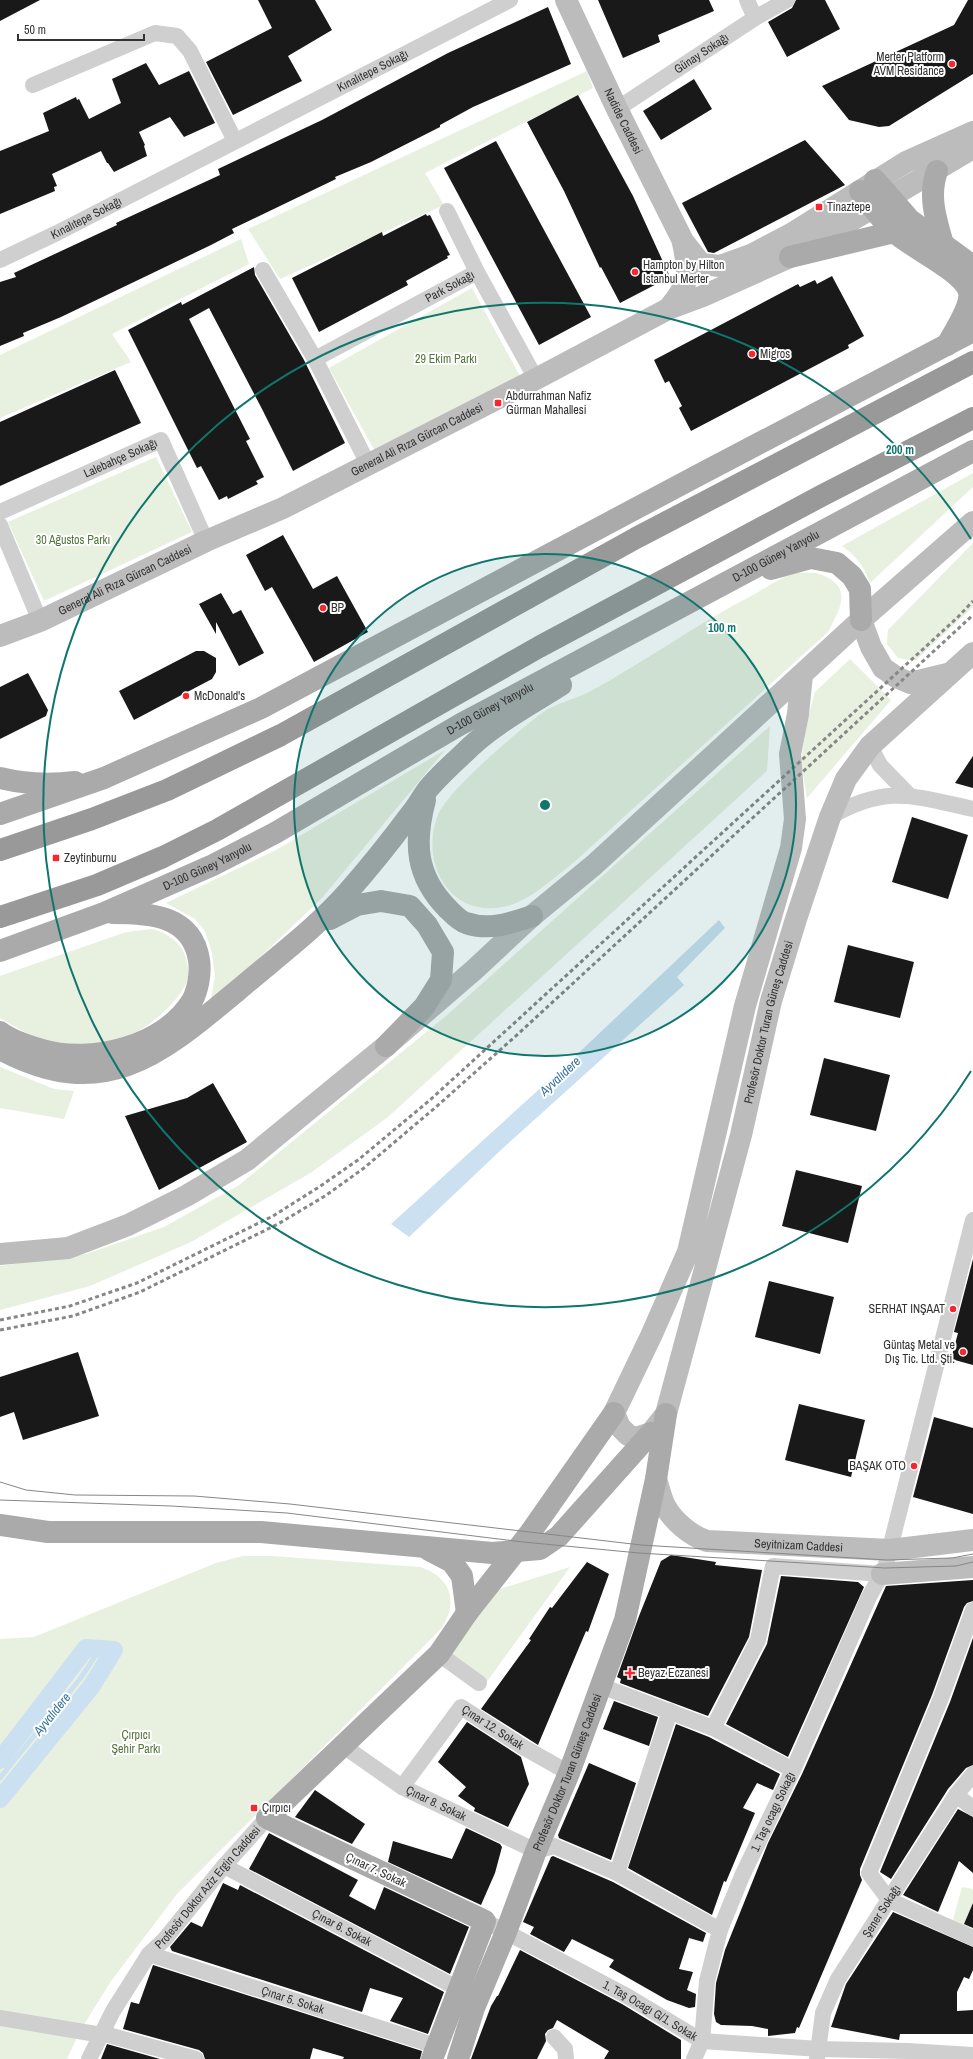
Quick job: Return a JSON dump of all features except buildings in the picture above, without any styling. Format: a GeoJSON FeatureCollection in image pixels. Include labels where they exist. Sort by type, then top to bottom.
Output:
{"type":"FeatureCollection","features":[{"type":"Feature","properties":{"kind":"highway"},"geometry":{"type":"LineString","coordinates":[[0,850],[140,801],[214,769],[281,735],[636,538],[973,362]]}},
{"type":"Feature","properties":{"kind":"highway"},"geometry":{"type":"LineString","coordinates":[[0,918],[97,885],[163,857],[217,830],[526,654],[727,546],[973,418]]}},
{"type":"Feature","properties":{"kind":"main road","name":"Nadide Caddesi"},"geometry":{"type":"LineString","coordinates":[[566,0],[617,109],[683,241]]}},
{"type":"Feature","properties":{"kind":"main road"},"geometry":{"type":"LineString","coordinates":[[683,241],[701,264],[720,266],[753,254],[791,234],[906,162],[973,132]]}},
{"type":"Feature","properties":{"kind":"main road","name":"General Ali Rıza Gürcan Caddesi"},"geometry":{"type":"LineString","coordinates":[[0,636],[40,620],[206,541],[283,508],[536,379],[668,309],[703,296],[790,257],[882,204],[973,148]]}},
{"type":"Feature","properties":{"kind":"main road"},"geometry":{"type":"LineString","coordinates":[[936,171],[932,188],[934,210],[943,244]]}},
{"type":"Feature","properties":{"kind":"main road"},"geometry":{"type":"LineString","coordinates":[[868,185],[882,204],[894,232],[950,270],[965,283],[969,293],[967,304],[961,321],[947,344]]}},
{"type":"Feature","properties":{"kind":"main road"},"geometry":{"type":"LineString","coordinates":[[882,204],[910,220],[973,266]]}},
{"type":"Feature","properties":{"kind":"main road"},"geometry":{"type":"LineString","coordinates":[[790,257],[894,232]]}},
{"type":"Feature","properties":{"kind":"main road"},"geometry":{"type":"LineString","coordinates":[[668,309],[682,292],[688,277],[683,241]]}},
{"type":"Feature","properties":{"kind":"main road"},"geometry":{"type":"LineString","coordinates":[[0,814],[104,778],[268,704],[681,484],[973,331]]}},
{"type":"Feature","properties":{"kind":"main road","name":"D-100 Güney Yanyolu"},"geometry":{"type":"LineString","coordinates":[[0,951],[104,913],[159,890],[275,833],[460,724],[973,451]]}},
{"type":"Feature","properties":{"kind":"main road"},"geometry":{"type":"LineString","coordinates":[[0,1254],[68,1248],[128,1226],[186,1196],[247,1160],[386,1046],[474,970],[532,916],[594,865],[861,620],[973,522]]}},
{"type":"Feature","properties":{"kind":"main road"},"geometry":{"type":"LineString","coordinates":[[729,580],[811,558],[837,563],[852,576],[860,590],[861,620],[871,647],[883,668],[910,683],[929,680],[950,673]]}},
{"type":"Feature","properties":{"kind":"main road"},"geometry":{"type":"LineString","coordinates":[[0,1049],[38,1066],[59,1071],[82,1073],[125,1067],[160,1051],[186,1033],[327,914],[364,873],[411,814],[428,789],[465,751],[500,723],[570,680],[594,652]]}},
{"type":"Feature","properties":{"kind":"main road","name":"Profesör Doktor Turan Güneş Caddesi"},"geometry":{"type":"LineString","coordinates":[[458,2059],[474,2008],[506,1932],[536,1851],[569,1773],[624,1620],[656,1479],[666,1414],[741,1135],[771,1001],[796,919],[830,817],[846,779],[870,746],[973,653]]}},
{"type":"Feature","properties":{"kind":"main road"},"geometry":{"type":"LineString","coordinates":[[467,1613],[530,1533],[614,1412],[657,1322],[688,1252],[745,1006],[791,848],[795,819],[790,754],[798,714],[802,675]]}},
{"type":"Feature","properties":{"kind":"main road"},"geometry":{"type":"LineString","coordinates":[[0,778],[57,784],[104,778]]}},
{"type":"Feature","properties":{"kind":"main road"},"geometry":{"type":"LineString","coordinates":[[428,789],[418,831],[419,862],[439,900],[465,923],[483,926],[505,926],[532,916]]}},
{"type":"Feature","properties":{"kind":"main road"},"geometry":{"type":"LineString","coordinates":[[306,932],[357,905],[381,901],[410,906],[427,925],[443,952],[441,980],[424,1007],[386,1046]]}},
{"type":"Feature","properties":{"kind":"main road"},"geometry":{"type":"LineString","coordinates":[[0,1032],[29,1046],[58,1054],[82,1056],[100,1054],[143,1042],[181,1015],[192,1001],[198,983],[200,967],[193,941],[183,929],[168,919],[142,913],[104,913]]}},
{"type":"Feature","properties":{"kind":"main road"},"geometry":{"type":"LineString","coordinates":[[614,1412],[620,1426],[628,1435],[636,1438],[652,1433]]}},
{"type":"Feature","properties":{"kind":"main road"},"geometry":{"type":"LineString","coordinates":[[0,1525],[48,1532],[261,1532],[492,1553],[540,1549],[559,1536],[652,1433],[666,1414]]}},
{"type":"Feature","properties":{"kind":"main road","name":"Seyitnizam Caddesi"},"geometry":{"type":"LineString","coordinates":[[656,1479],[665,1507],[680,1524],[696,1537],[707,1541],[890,1550],[973,1540]]}},
{"type":"Feature","properties":{"kind":"main road"},"geometry":{"type":"LineString","coordinates":[[422,1547],[452,1562],[462,1576],[467,1613]]}},
{"type":"Feature","properties":{"kind":"main road"},"geometry":{"type":"LineString","coordinates":[[882,1574],[973,1566]]}},
{"type":"Feature","properties":{"kind":"main road","name":"Profesör Doktor Aziz Ergin Caddesi"},"geometry":{"type":"LineString","coordinates":[[267,1818],[439,1654],[467,1613]]}},
{"type":"Feature","properties":{"kind":"main road","name":"Çınar 7. Sokak"},"geometry":{"type":"LineString","coordinates":[[267,1818],[485,1921]]}},
{"type":"Feature","properties":{"kind":"main road"},"geometry":{"type":"LineString","coordinates":[[434,2052],[485,1921]]}},
{"type":"Feature","properties":{"kind":"street","name":"Kınalıtepe Sokağı"},"geometry":{"type":"LineString","coordinates":[[0,260],[57,233],[510,0]]}},
{"type":"Feature","properties":{"kind":"street"},"geometry":{"type":"LineString","coordinates":[[747,0],[755,18]]}},
{"type":"Feature","properties":{"kind":"street","name":"Günay Sokağı"},"geometry":{"type":"LineString","coordinates":[[617,109],[755,18],[788,0]]}},
{"type":"Feature","properties":{"kind":"street"},"geometry":{"type":"LineString","coordinates":[[33,85],[155,33],[177,36],[190,51],[235,141]]}},
{"type":"Feature","properties":{"kind":"street"},"geometry":{"type":"LineString","coordinates":[[447,211],[477,272]]}},
{"type":"Feature","properties":{"kind":"street"},"geometry":{"type":"LineString","coordinates":[[263,270],[315,359],[368,464]]}},
{"type":"Feature","properties":{"kind":"street","name":"Park Sokağı"},"geometry":{"type":"LineString","coordinates":[[315,359],[477,272],[536,379]]}},
{"type":"Feature","properties":{"kind":"street","name":"Lalebahçe Sokağı"},"geometry":{"type":"LineString","coordinates":[[0,512],[161,440],[206,541]]}},
{"type":"Feature","properties":{"kind":"street"},"geometry":{"type":"LineString","coordinates":[[0,525],[40,620]]}},
{"type":"Feature","properties":{"kind":"street"},"geometry":{"type":"LineString","coordinates":[[870,746],[880,765],[888,776],[908,794]]}},
{"type":"Feature","properties":{"kind":"street"},"geometry":{"type":"LineString","coordinates":[[830,817],[851,805],[870,798],[908,794],[973,809]]}},
{"type":"Feature","properties":{"kind":"street","name":"1. Taş ocagı Sokağı"},"geometry":{"type":"LineString","coordinates":[[694,2059],[702,2041],[707,1981],[720,1930],[742,1876],[793,1770],[869,1597],[882,1574],[890,1550],[973,1220]]}},
{"type":"Feature","properties":{"kind":"street"},"geometry":{"type":"LineString","coordinates":[[713,1728],[758,1640],[773,1566],[882,1574]]}},
{"type":"Feature","properties":{"kind":"street"},"geometry":{"type":"LineString","coordinates":[[973,1610],[941,1698],[869,1873],[889,1900],[973,1938]]}},
{"type":"Feature","properties":{"kind":"street"},"geometry":{"type":"LineString","coordinates":[[439,1654],[479,1683]]}},
{"type":"Feature","properties":{"kind":"street"},"geometry":{"type":"LineString","coordinates":[[601,1686],[713,1728],[793,1770]]}},
{"type":"Feature","properties":{"kind":"street","name":"Çınar 12. Sokak"},"geometry":{"type":"LineString","coordinates":[[402,1787],[461,1707],[523,1747],[569,1773]]}},
{"type":"Feature","properties":{"kind":"street"},"geometry":{"type":"LineString","coordinates":[[617,1873],[670,1711]]}},
{"type":"Feature","properties":{"kind":"street","name":"Çınar 8. Sokak"},"geometry":{"type":"LineString","coordinates":[[342,1745],[402,1787],[536,1851]]}},
{"type":"Feature","properties":{"kind":"street","name":"Şener Sokağı"},"geometry":{"type":"LineString","coordinates":[[817,2056],[823,2013],[838,1980],[956,1795],[973,1774]]}},
{"type":"Feature","properties":{"kind":"street"},"geometry":{"type":"LineString","coordinates":[[956,1795],[973,1808]]}},
{"type":"Feature","properties":{"kind":"street","name":"Profesör Doktor Aziz Ergin Caddesi"},"geometry":{"type":"LineString","coordinates":[[90,2059],[102,2034],[149,1954],[164,1940],[224,1866],[267,1818]]}},
{"type":"Feature","properties":{"kind":"street"},"geometry":{"type":"LineString","coordinates":[[536,1851],[554,1846],[617,1873],[720,1930]]}},
{"type":"Feature","properties":{"kind":"street","name":"Çınar 6. Sokak"},"geometry":{"type":"LineString","coordinates":[[224,1866],[459,1989]]}},
{"type":"Feature","properties":{"kind":"street","name":"1. Taş Ocagı G/1. Sokak"},"geometry":{"type":"LineString","coordinates":[[485,1921],[627,1996],[702,2041],[817,2056],[973,2055]]}},
{"type":"Feature","properties":{"kind":"street","name":"Çınar 5. Sokak"},"geometry":{"type":"LineString","coordinates":[[149,1954],[434,2052]]}},
{"type":"Feature","properties":{"kind":"street"},"geometry":{"type":"LineString","coordinates":[[0,2018],[102,2034],[196,2059]]}},
{"type":"Feature","properties":{"kind":"street"},"geometry":{"type":"LineString","coordinates":[[554,2036],[565,2048],[566,2059]]}},
{"type":"Feature","properties":{"kind":"green space"},"geometry":{"type":"Polygon","coordinates":[[[587,71],[593,88],[425,173],[444,205],[280,279],[248,229],[587,71]]]}},
{"type":"Feature","properties":{"kind":"green space"},"geometry":{"type":"Polygon","coordinates":[[[241,239],[249,264],[112,334],[131,362],[0,418],[0,355],[241,239]]]}},
{"type":"Feature","properties":{"kind":"green space","name":"29 Ekim Parkı"},"geometry":{"type":"Polygon","coordinates":[[[472,288],[520,376],[376,453],[329,368],[472,288]]]}},
{"type":"Feature","properties":{"kind":"green space","name":"30 Ağustos Parkı"},"geometry":{"type":"Polygon","coordinates":[[[156,457],[192,532],[44,601],[8,522],[156,457]]]}},
{"type":"Feature","properties":{"kind":"green space"},"geometry":{"type":"Polygon","coordinates":[[[973,473],[973,487],[870,583],[859,562],[842,546],[973,473]]]}},
{"type":"Feature","properties":{"kind":"green space"},"geometry":{"type":"Polygon","coordinates":[[[973,543],[973,607],[915,661],[898,658],[887,644],[888,630],[973,543]]]}},
{"type":"Feature","properties":{"kind":"green space"},"geometry":{"type":"Polygon","coordinates":[[[795,573],[816,573],[836,583],[842,597],[837,613],[828,632],[572,864],[532,894],[507,906],[487,908],[470,904],[455,896],[444,884],[436,869],[433,851],[433,833],[438,815],[444,804],[469,776],[517,733],[547,710],[589,692],[711,618],[777,581],[795,573]]]}},
{"type":"Feature","properties":{"kind":"green space"},"geometry":{"type":"Polygon","coordinates":[[[850,659],[891,700],[807,798],[801,763],[806,725],[815,692],[850,659]]]}},
{"type":"Feature","properties":{"kind":"green space"},"geometry":{"type":"Polygon","coordinates":[[[770,726],[767,771],[388,1117],[312,1172],[191,1242],[90,1286],[0,1310],[0,1266],[86,1254],[164,1227],[239,1185],[446,1016],[770,726]]]}},
{"type":"Feature","properties":{"kind":"green space"},"geometry":{"type":"Polygon","coordinates":[[[445,750],[322,898],[256,961],[211,999],[215,977],[212,953],[205,931],[195,919],[166,903],[276,850],[445,750]]]}},
{"type":"Feature","properties":{"kind":"green space"},"geometry":{"type":"Polygon","coordinates":[[[152,929],[169,936],[182,949],[188,967],[188,978],[180,993],[168,1008],[145,1027],[130,1035],[113,1041],[94,1045],[76,1046],[58,1044],[32,1035],[0,1018],[0,976],[126,932],[152,929]]]}},
{"type":"Feature","properties":{"kind":"green space"},"geometry":{"type":"Polygon","coordinates":[[[0,1067],[54,1089],[74,1091],[64,1119],[0,1108],[0,1067]]]}},
{"type":"Feature","properties":{"kind":"green space","name":"Çırpıcı Şehir Parkı"},"geometry":{"type":"Polygon","coordinates":[[[243,1556],[273,1556],[420,1567],[431,1571],[445,1584],[449,1592],[450,1609],[447,1619],[441,1629],[177,1894],[111,1981],[80,2031],[67,2059],[0,2059],[0,1639],[34,1637],[216,1563],[243,1556]]]}},
{"type":"Feature","properties":{"kind":"green space"},"geometry":{"type":"Polygon","coordinates":[[[570,1567],[486,1683],[449,1652],[490,1592],[570,1567]]]}},
{"type":"Feature","properties":{"kind":"green space"},"geometry":{"type":"Polygon","coordinates":[[[962,1887],[973,1889],[973,1922],[967,1934],[951,1927],[962,1887]]]}},
{"type":"Feature","properties":{"kind":"water"},"geometry":{"type":"Polygon","coordinates":[[[719,920],[725,928],[677,977],[684,985],[502,1149],[409,1237],[391,1224],[568,1063],[719,920]]]}},
{"type":"Feature","properties":{"kind":"waterway"},"geometry":{"type":"LineString","coordinates":[[0,1760],[86,1648],[114,1650],[91,1687],[0,1799]]}},
{"type":"Feature","properties":{"kind":"waterway","name":"Ayvalıdere"},"geometry":{"type":"LineString","coordinates":[[0,1778],[80,1679],[100,1649]]}},
{"type":"Feature","properties":{"kind":"tram line"},"geometry":{"type":"LineString","coordinates":[[0,1482],[26,1490],[75,1495],[194,1496],[290,1504],[641,1545],[887,1560],[952,1558],[973,1554]]}},
{"type":"Feature","properties":{"kind":"tram line"},"geometry":{"type":"LineString","coordinates":[[0,1500],[171,1506],[287,1513],[523,1542],[639,1553],[885,1568],[956,1566],[973,1562]]}},
{"type":"Feature","properties":{"kind":"railway"},"geometry":{"type":"LineString","coordinates":[[0,1320],[70,1306],[137,1283],[273,1216],[358,1160],[430,1100],[957,618],[973,601]]}},
{"type":"Feature","properties":{"kind":"railway"},"geometry":{"type":"LineString","coordinates":[[0,1330],[73,1316],[140,1292],[278,1224],[325,1196],[364,1168],[436,1107],[518,1034],[973,615]]}},
{"type":"Feature","properties":{"kind":"place","name":"Merter Platform AVM Residance"},"geometry":{"type":"Point","coordinates":[952,64]}},
{"type":"Feature","properties":{"kind":"place","name":"Tinaztepe"},"geometry":{"type":"Point","coordinates":[819,207]}},
{"type":"Feature","properties":{"kind":"place","name":"Hampton by Hilton Istanbul Merter"},"geometry":{"type":"Point","coordinates":[635,272]}},
{"type":"Feature","properties":{"kind":"place","name":"Migros"},"geometry":{"type":"Point","coordinates":[752,354]}},
{"type":"Feature","properties":{"kind":"place","name":"Abdurrahman Nafiz Gürman Mahallesi"},"geometry":{"type":"Point","coordinates":[498,403]}},
{"type":"Feature","properties":{"kind":"place","name":"BP"},"geometry":{"type":"Point","coordinates":[323,608]}},
{"type":"Feature","properties":{"kind":"place","name":"McDonald's"},"geometry":{"type":"Point","coordinates":[186,696]}},
{"type":"Feature","properties":{"kind":"place","name":"Zeytinburnu"},"geometry":{"type":"Point","coordinates":[56,858]}},
{"type":"Feature","properties":{"kind":"place","name":"SERHAT INŞAAT"},"geometry":{"type":"Point","coordinates":[953,1309]}},
{"type":"Feature","properties":{"kind":"place","name":"Güntaş Metal ve Dış Tic. Ltd. Şti."},"geometry":{"type":"Point","coordinates":[963,1352]}},
{"type":"Feature","properties":{"kind":"place","name":"BAŞAK OTO"},"geometry":{"type":"Point","coordinates":[914,1466]}},
{"type":"Feature","properties":{"kind":"place","name":"Beyaz Eczanesi"},"geometry":{"type":"Point","coordinates":[630,1673]}},
{"type":"Feature","properties":{"kind":"place","name":"Çırpıcı"},"geometry":{"type":"Point","coordinates":[254,1808]}}]}
